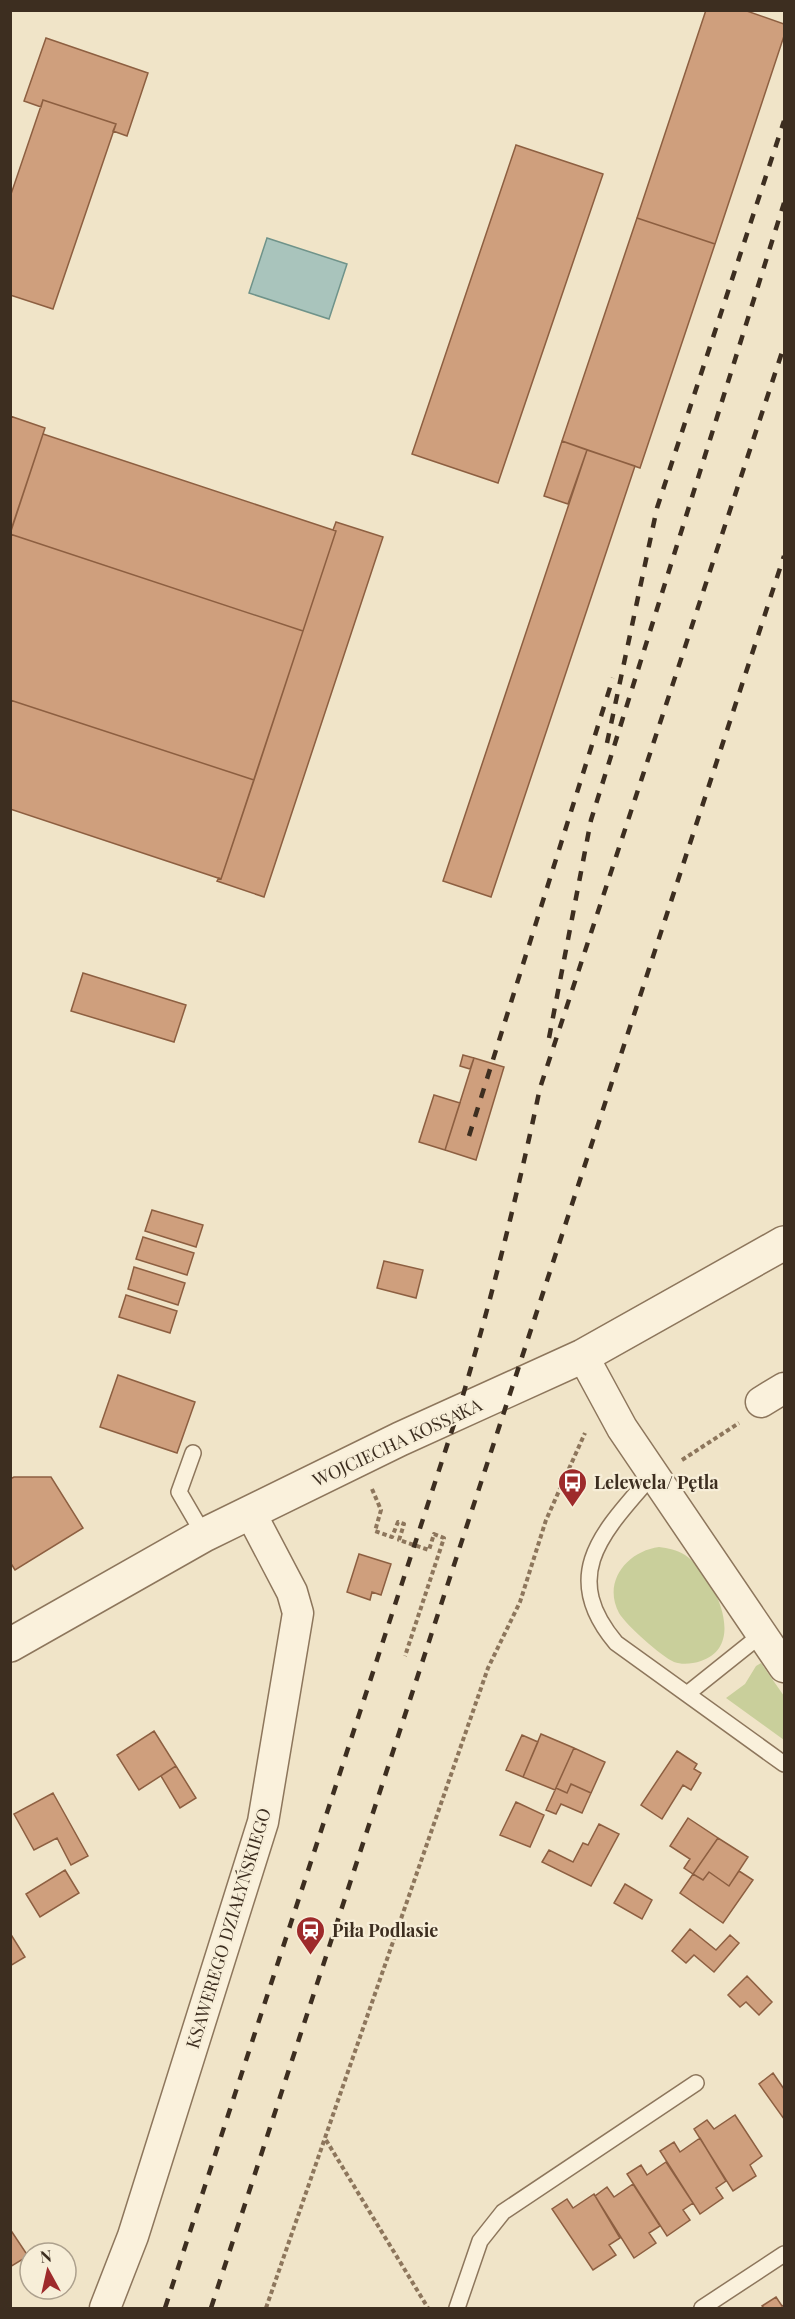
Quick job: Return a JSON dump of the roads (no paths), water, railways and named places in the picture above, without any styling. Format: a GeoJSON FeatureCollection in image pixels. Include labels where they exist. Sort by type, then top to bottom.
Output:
{"type":"FeatureCollection","features":[{"type":"Feature","properties":{"kind":"street","name":"WOJCIECHA KOSSAKA"},"geometry":{"type":"LineString","coordinates":[[10,1645],[204,1535],[449,1416],[583,1356],[784,1243]]}},
{"type":"Feature","properties":{"kind":"street"},"geometry":{"type":"LineString","coordinates":[[583,1356],[622,1428],[664,1469],[784,1667]]}},
{"type":"Feature","properties":{"kind":"street","name":"KSAWEREGO DZIAŁYŃSKIEGO"},"geometry":{"type":"LineString","coordinates":[[105,2308],[133,2236],[263,1822],[298,1613],[292,1592],[250,1512]]}},
{"type":"Feature","properties":{"kind":"lane"},"geometry":{"type":"LineString","coordinates":[[193,1454],[179,1492],[204,1535]]}},
{"type":"Feature","properties":{"kind":"lane"},"geometry":{"type":"LineString","coordinates":[[664,1469],[611,1524],[594,1557],[588,1582],[588,1594],[600,1625],[616,1643],[784,1764]]}},
{"type":"Feature","properties":{"kind":"lane"},"geometry":{"type":"LineString","coordinates":[[687,1694],[762,1634]]}},
{"type":"Feature","properties":{"kind":"lane"},"geometry":{"type":"LineString","coordinates":[[457,2308],[480,2241],[503,2212],[696,2083]]}},
{"type":"Feature","properties":{"kind":"lane"},"geometry":{"type":"LineString","coordinates":[[702,2308],[784,2254]]}},
{"type":"Feature","properties":{"kind":"water"},"geometry":{"type":"Polygon","coordinates":[[[267,238],[347,264],[329,319],[249,293],[267,238]]]}},
{"type":"Feature","properties":{"kind":"railway"},"geometry":{"type":"LineString","coordinates":[[607,743],[657,508],[784,121]]}},
{"type":"Feature","properties":{"kind":"railway"},"geometry":{"type":"LineString","coordinates":[[549,1038],[591,820],[784,203]]}},
{"type":"Feature","properties":{"kind":"railway"},"geometry":{"type":"LineString","coordinates":[[165,2308],[458,1412],[502,1251],[540,1088],[784,346]]}},
{"type":"Feature","properties":{"kind":"railway"},"geometry":{"type":"LineString","coordinates":[[211,2308],[784,556]]}},
{"type":"Feature","properties":{"kind":"railway"},"geometry":{"type":"LineString","coordinates":[[469,1136],[613,678]]}},
{"type":"Feature","properties":{"kind":"place","name":"Lelewela/ Pętla"},"geometry":{"type":"Point","coordinates":[573,1508]}},
{"type":"Feature","properties":{"kind":"place","name":"Piła Podlasie"},"geometry":{"type":"Point","coordinates":[311,1956]}}]}
